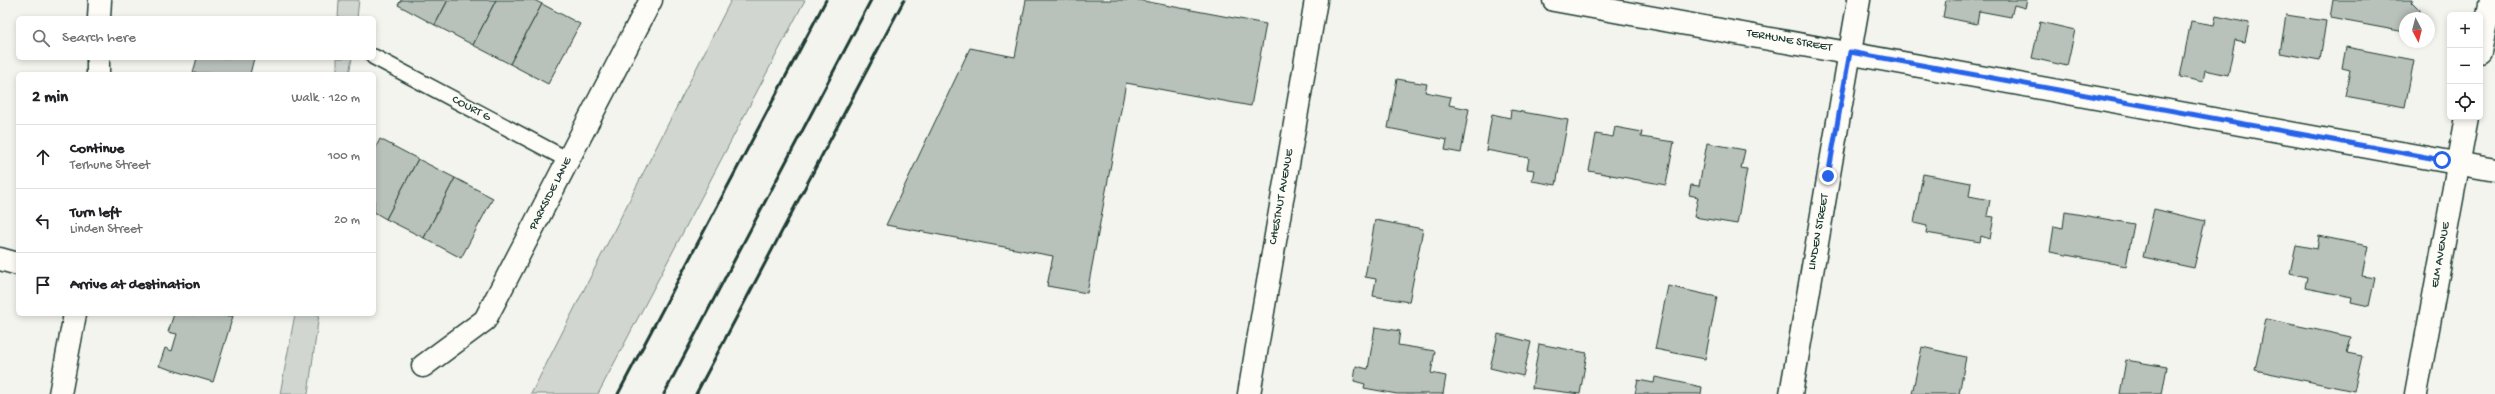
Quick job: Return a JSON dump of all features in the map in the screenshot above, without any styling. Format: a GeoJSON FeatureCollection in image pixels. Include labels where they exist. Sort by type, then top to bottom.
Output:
{"type":"FeatureCollection","features":[{"type":"Feature","properties":{"kind":"street"},"geometry":{"type":"LineString","coordinates":[[100,0],[100,16]]}},
{"type":"Feature","properties":{"kind":"street","name":"PARKSIDE LANE"},"geometry":{"type":"LineString","coordinates":[[423,366],[485,320],[651,0]]}},
{"type":"Feature","properties":{"kind":"street","name":"CHESTNUT AVENUE"},"geometry":{"type":"LineString","coordinates":[[1249,394],[1316,0]]}},
{"type":"Feature","properties":{"kind":"street","name":"TERHUNE STREET"},"geometry":{"type":"LineString","coordinates":[[1554,0],[1850,52],[2495,170]]}},
{"type":"Feature","properties":{"kind":"street","name":"LINDEN STREET"},"geometry":{"type":"LineString","coordinates":[[1791,394],[1859,0]]}},
{"type":"Feature","properties":{"kind":"street"},"geometry":{"type":"LineString","coordinates":[[2481,48],[2491,0]]}},
{"type":"Feature","properties":{"kind":"street"},"geometry":{"type":"LineString","coordinates":[[98,60],[98,72]]}},
{"type":"Feature","properties":{"kind":"street","name":"ELM AVENUE"},"geometry":{"type":"LineString","coordinates":[[2416,394],[2466,120]]}},
{"type":"Feature","properties":{"kind":"street"},"geometry":{"type":"LineString","coordinates":[[0,259],[16,263]]}},
{"type":"Feature","properties":{"kind":"street"},"geometry":{"type":"LineString","coordinates":[[60,394],[75,316]]}},
{"type":"Feature","properties":{"kind":"lane","name":"COURT G"},"geometry":{"type":"LineString","coordinates":[[376,59],[568,160]]}},
{"type":"Feature","properties":{"kind":"shaded area"},"geometry":{"type":"Polygon","coordinates":[[[339,0],[359,0],[357,16],[338,16],[339,0]]]}},
{"type":"Feature","properties":{"kind":"shaded area"},"geometry":{"type":"Polygon","coordinates":[[[731,0],[805,0],[598,394],[531,394],[731,0]]]}},
{"type":"Feature","properties":{"kind":"shaded area"},"geometry":{"type":"Polygon","coordinates":[[[337,60],[352,60],[349,72],[337,72],[337,60]]]}},
{"type":"Feature","properties":{"kind":"shaded area"},"geometry":{"type":"Polygon","coordinates":[[[295,316],[319,316],[308,394],[280,394],[295,316]]]}},
{"type":"Feature","properties":{"kind":"building"},"geometry":{"type":"Polygon","coordinates":[[[401,0],[448,0],[435,25],[398,5],[401,0]]]}},
{"type":"Feature","properties":{"kind":"building"},"geometry":{"type":"Polygon","coordinates":[[[448,0],[496,0],[473,45],[435,25],[448,0]]]}},
{"type":"Feature","properties":{"kind":"building"},"geometry":{"type":"Polygon","coordinates":[[[496,0],[534,0],[542,4],[510,64],[473,45],[496,0]]]}},
{"type":"Feature","properties":{"kind":"building"},"geometry":{"type":"Polygon","coordinates":[[[1026,0],[1138,0],[1266,24],[1251,106],[1126,83],[1087,293],[1047,286],[1053,256],[886,225],[970,48],[1015,57],[1026,0]]]}},
{"type":"Feature","properties":{"kind":"building"},"geometry":{"type":"Polygon","coordinates":[[[1946,0],[2027,0],[2025,8],[2014,5],[2011,17],[1979,11],[1977,24],[1943,17],[1946,0]]]}},
{"type":"Feature","properties":{"kind":"building"},"geometry":{"type":"Polygon","coordinates":[[[2333,0],[2413,0],[2412,2],[2420,10],[2420,12],[2399,12],[2399,31],[2330,18],[2333,0]]]}},
{"type":"Feature","properties":{"kind":"building"},"geometry":{"type":"Polygon","coordinates":[[[542,4],[580,24],[548,84],[510,64],[542,4]]]}},
{"type":"Feature","properties":{"kind":"building"},"geometry":{"type":"Polygon","coordinates":[[[2286,15],[2326,21],[2320,60],[2280,53],[2286,15]]]}},
{"type":"Feature","properties":{"kind":"building"},"geometry":{"type":"Polygon","coordinates":[[[2216,16],[2249,23],[2245,42],[2235,40],[2228,75],[2205,70],[2203,82],[2180,77],[2191,21],[2214,25],[2216,16]]]}},
{"type":"Feature","properties":{"kind":"building"},"geometry":{"type":"Polygon","coordinates":[[[2040,22],[2075,30],[2067,66],[2032,58],[2040,22]]]}},
{"type":"Feature","properties":{"kind":"building"},"geometry":{"type":"Polygon","coordinates":[[[2346,47],[2414,60],[2405,107],[2345,96],[2350,70],[2342,68],[2346,47]]]}},
{"type":"Feature","properties":{"kind":"building"},"geometry":{"type":"Polygon","coordinates":[[[196,60],[254,60],[250,72],[193,72],[196,60]]]}},
{"type":"Feature","properties":{"kind":"building"},"geometry":{"type":"Polygon","coordinates":[[[1397,79],[1427,84],[1425,92],[1451,97],[1449,105],[1469,109],[1461,153],[1445,150],[1447,140],[1388,128],[1397,79]]]}},
{"type":"Feature","properties":{"kind":"building"},"geometry":{"type":"Polygon","coordinates":[[[1511,110],[1568,120],[1556,185],[1532,181],[1534,170],[1527,169],[1529,158],[1486,150],[1492,114],[1510,118],[1511,110]]]}},
{"type":"Feature","properties":{"kind":"building"},"geometry":{"type":"Polygon","coordinates":[[[1615,127],[1642,132],[1641,137],[1674,142],[1666,185],[1589,171],[1596,134],[1613,137],[1615,127]]]}},
{"type":"Feature","properties":{"kind":"building"},"geometry":{"type":"Polygon","coordinates":[[[380,139],[418,159],[386,219],[376,213],[376,147],[380,139]]]}},
{"type":"Feature","properties":{"kind":"building"},"geometry":{"type":"Polygon","coordinates":[[[1707,143],[1745,150],[1741,168],[1747,169],[1737,224],[1694,217],[1698,197],[1689,195],[1691,185],[1699,186],[1707,143]]]}},
{"type":"Feature","properties":{"kind":"building"},"geometry":{"type":"Polygon","coordinates":[[[418,159],[455,178],[424,238],[386,219],[418,159]]]}},
{"type":"Feature","properties":{"kind":"building"},"geometry":{"type":"Polygon","coordinates":[[[1923,174],[1971,183],[1969,196],[1990,200],[1987,216],[1994,217],[1990,239],[1981,236],[1980,242],[1926,233],[1927,226],[1914,223],[1923,174]]]}},
{"type":"Feature","properties":{"kind":"building"},"geometry":{"type":"Polygon","coordinates":[[[455,178],[493,198],[461,258],[424,238],[455,178]]]}},
{"type":"Feature","properties":{"kind":"building"},"geometry":{"type":"Polygon","coordinates":[[[2154,209],[2205,221],[2194,268],[2143,257],[2154,209]]]}},
{"type":"Feature","properties":{"kind":"building"},"geometry":{"type":"Polygon","coordinates":[[[2065,212],[2134,224],[2126,266],[2050,252],[2054,226],[2063,228],[2065,212]]]}},
{"type":"Feature","properties":{"kind":"building"},"geometry":{"type":"Polygon","coordinates":[[[1375,220],[1423,229],[1409,302],[1373,296],[1376,279],[1365,277],[1375,220]]]}},
{"type":"Feature","properties":{"kind":"building"},"geometry":{"type":"Polygon","coordinates":[[[2319,236],[2368,246],[2362,276],[2375,278],[2369,306],[2351,302],[2352,297],[2305,288],[2307,277],[2290,273],[2296,245],[2317,249],[2319,236]]]}},
{"type":"Feature","properties":{"kind":"building"},"geometry":{"type":"Polygon","coordinates":[[[1668,286],[1717,297],[1705,359],[1655,349],[1668,286]]]}},
{"type":"Feature","properties":{"kind":"building"},"geometry":{"type":"Polygon","coordinates":[[[173,316],[233,316],[213,382],[159,366],[165,348],[172,351],[177,334],[168,332],[173,316]]]}},
{"type":"Feature","properties":{"kind":"building"},"geometry":{"type":"Polygon","coordinates":[[[2266,319],[2351,337],[2347,353],[2362,356],[2354,391],[2255,370],[2266,319]]]}},
{"type":"Feature","properties":{"kind":"building"},"geometry":{"type":"Polygon","coordinates":[[[1375,327],[1400,331],[1398,345],[1435,351],[1431,373],[1446,376],[1443,394],[1397,394],[1364,388],[1365,384],[1354,381],[1356,366],[1368,369],[1375,327]]]}},
{"type":"Feature","properties":{"kind":"building"},"geometry":{"type":"Polygon","coordinates":[[[1498,334],[1531,342],[1523,376],[1490,368],[1498,334]]]}},
{"type":"Feature","properties":{"kind":"building"},"geometry":{"type":"Polygon","coordinates":[[[1539,344],[1587,353],[1580,394],[1532,388],[1539,344]]]}},
{"type":"Feature","properties":{"kind":"building"},"geometry":{"type":"Polygon","coordinates":[[[1922,347],[1966,357],[1959,394],[1912,394],[1922,347]]]}},
{"type":"Feature","properties":{"kind":"building"},"geometry":{"type":"Polygon","coordinates":[[[2126,360],[2167,367],[2162,394],[2120,394],[2126,360]]]}},
{"type":"Feature","properties":{"kind":"building"},"geometry":{"type":"Polygon","coordinates":[[[1655,377],[1702,387],[1701,394],[1635,394],[1638,380],[1654,383],[1655,377]]]}},
{"type":"Feature","properties":{"kind":"railway"},"geometry":{"type":"LineString","coordinates":[[618,394],[826,0]]}},
{"type":"Feature","properties":{"kind":"railway"},"geometry":{"type":"LineString","coordinates":[[664,394],[871,0]]}},
{"type":"Feature","properties":{"kind":"railway"},"geometry":{"type":"LineString","coordinates":[[696,394],[904,0]]}},
{"type":"Feature","properties":{"kind":"route"},"geometry":{"type":"LineString","coordinates":[[1828,176],[1850,52],[2442,160]]}}]}
